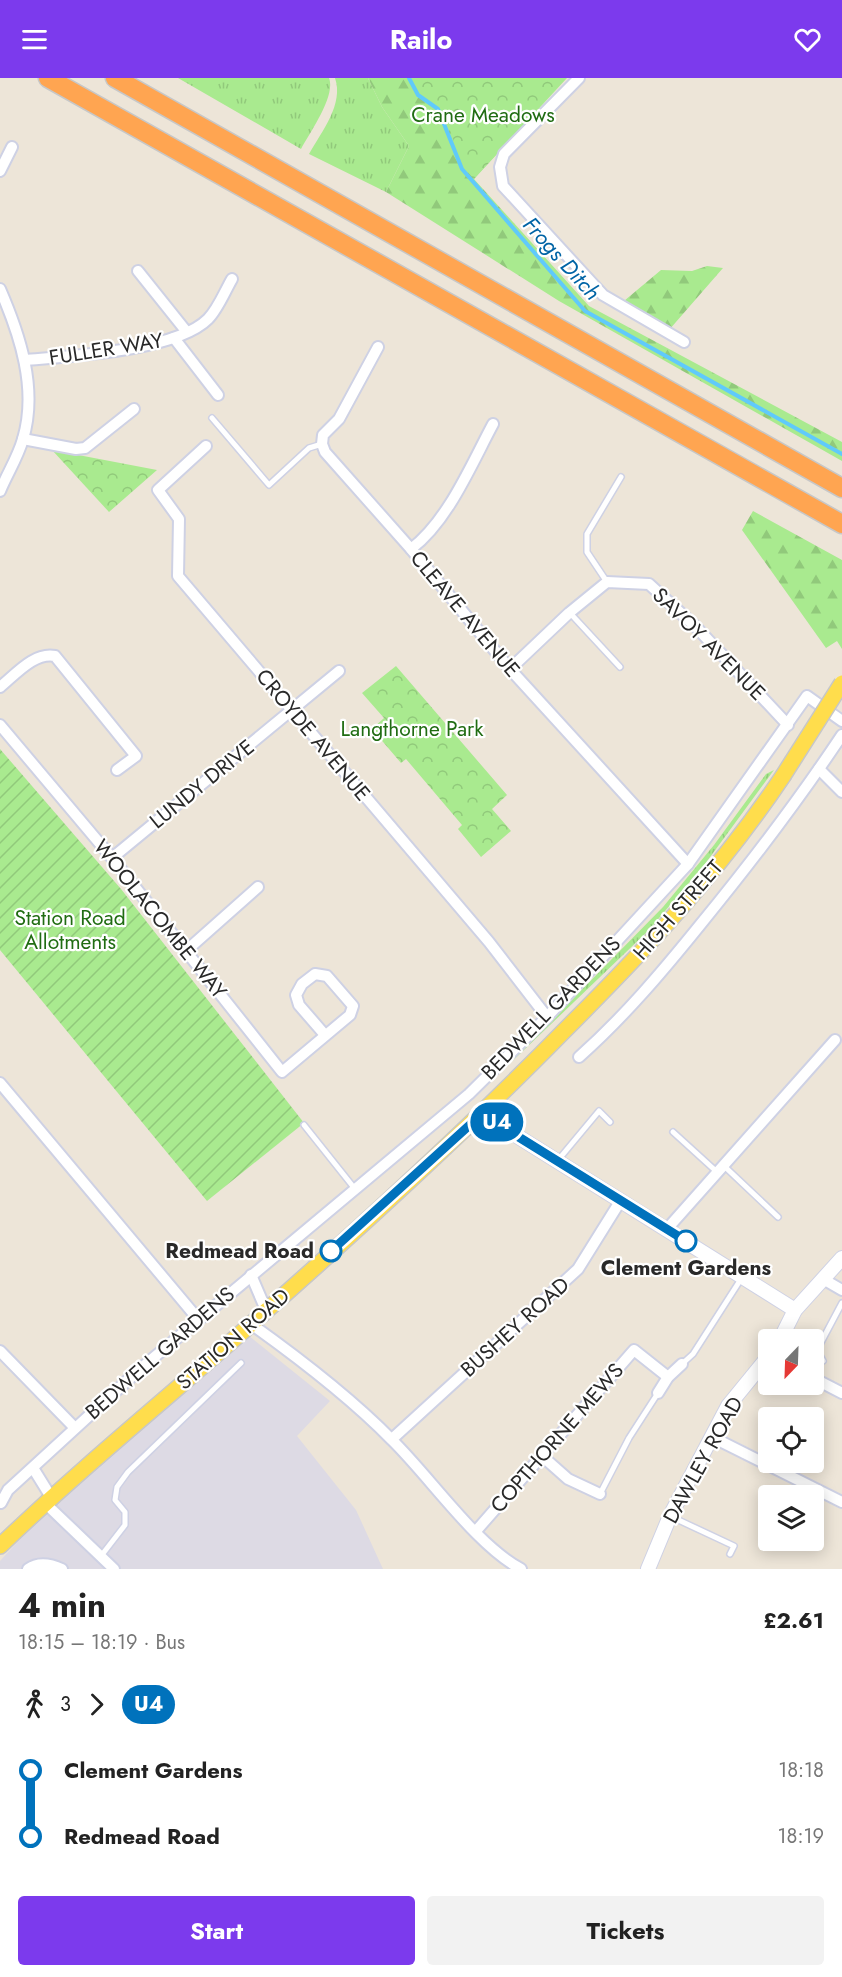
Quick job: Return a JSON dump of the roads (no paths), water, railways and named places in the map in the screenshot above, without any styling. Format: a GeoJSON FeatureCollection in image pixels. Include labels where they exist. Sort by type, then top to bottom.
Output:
{"type":"FeatureCollection","features":[{"type":"Feature","properties":{"kind":"highway"},"geometry":{"type":"LineString","coordinates":[[48,78],[842,524]]}},
{"type":"Feature","properties":{"kind":"highway"},"geometry":{"type":"LineString","coordinates":[[115,78],[842,488]]}},
{"type":"Feature","properties":{"kind":"main road","name":"HIGH STREET"},"geometry":{"type":"LineString","coordinates":[[484,1112],[630,966],[680,912],[734,845],[783,776],[842,683]]}},
{"type":"Feature","properties":{"kind":"main road","name":"STATION ROAD"},"geometry":{"type":"LineString","coordinates":[[0,1546],[48,1500],[251,1324],[484,1112]]}},
{"type":"Feature","properties":{"kind":"street"},"geometry":{"type":"LineString","coordinates":[[579,78],[504,154],[500,167],[503,186],[603,295],[684,342]]}},
{"type":"Feature","properties":{"kind":"street"},"geometry":{"type":"LineString","coordinates":[[0,171],[12,147]]}},
{"type":"Feature","properties":{"kind":"street"},"geometry":{"type":"LineString","coordinates":[[138,271],[186,331]]}},
{"type":"Feature","properties":{"kind":"street","name":"FULLER WAY"},"geometry":{"type":"LineString","coordinates":[[25,360],[88,355],[174,338],[208,319],[232,279]]}},
{"type":"Feature","properties":{"kind":"street"},"geometry":{"type":"LineString","coordinates":[[0,290],[25,360],[27,408],[23,439],[0,491]]}},
{"type":"Feature","properties":{"kind":"street"},"geometry":{"type":"LineString","coordinates":[[174,338],[218,395]]}},
{"type":"Feature","properties":{"kind":"street"},"geometry":{"type":"LineString","coordinates":[[322,444],[323,435],[339,419],[378,347]]}},
{"type":"Feature","properties":{"kind":"street"},"geometry":{"type":"LineString","coordinates":[[23,439],[76,449],[85,448],[134,409]]}},
{"type":"Feature","properties":{"kind":"street"},"geometry":{"type":"LineString","coordinates":[[411,549],[426,537],[438,521],[493,424]]}},
{"type":"Feature","properties":{"kind":"street","name":"CLEAVE AVENUE"},"geometry":{"type":"LineString","coordinates":[[322,444],[325,452],[411,549],[510,669],[688,864]]}},
{"type":"Feature","properties":{"kind":"street","name":"CROYDE AVENUE"},"geometry":{"type":"LineString","coordinates":[[206,446],[158,490],[180,519],[177,576],[489,942],[547,1017]]}},
{"type":"Feature","properties":{"kind":"street"},"geometry":{"type":"LineString","coordinates":[[510,669],[569,612],[607,582]]}},
{"type":"Feature","properties":{"kind":"street","name":"SAVOY AVENUE"},"geometry":{"type":"LineString","coordinates":[[607,582],[649,584],[697,628],[788,725]]}},
{"type":"Feature","properties":{"kind":"street"},"geometry":{"type":"LineString","coordinates":[[0,687],[36,658],[45,654],[56,656],[136,756],[117,770]]}},
{"type":"Feature","properties":{"kind":"street","name":"LUNDY DRIVE"},"geometry":{"type":"LineString","coordinates":[[112,858],[339,671]]}},
{"type":"Feature","properties":{"kind":"street","name":"BEDWELL GARDENS"},"geometry":{"type":"LineString","coordinates":[[1,1503],[8,1490],[75,1428],[198,1319],[468,1094],[547,1017],[688,864],[807,696],[842,721]]}},
{"type":"Feature","properties":{"kind":"street","name":"WOOLACOMBE WAY"},"geometry":{"type":"LineString","coordinates":[[0,725],[112,858],[282,1072],[350,1015],[353,1006],[327,976],[315,974],[302,984],[296,995],[299,1005],[325,1035]]}},
{"type":"Feature","properties":{"kind":"street"},"geometry":{"type":"LineString","coordinates":[[579,1057],[646,990],[764,846],[842,735]]}},
{"type":"Feature","properties":{"kind":"street"},"geometry":{"type":"LineString","coordinates":[[819,769],[842,792]]}},
{"type":"Feature","properties":{"kind":"street"},"geometry":{"type":"LineString","coordinates":[[187,951],[258,887]]}},
{"type":"Feature","properties":{"kind":"street"},"geometry":{"type":"LineString","coordinates":[[667,1229],[835,1040]]}},
{"type":"Feature","properties":{"kind":"street"},"geometry":{"type":"LineString","coordinates":[[0,1083],[198,1319]]}},
{"type":"Feature","properties":{"kind":"street"},"geometry":{"type":"LineString","coordinates":[[484,1112],[557,1161],[795,1310]]}},
{"type":"Feature","properties":{"kind":"street","name":"BUSHEY ROAD"},"geometry":{"type":"LineString","coordinates":[[392,1439],[578,1269],[621,1200]]}},
{"type":"Feature","properties":{"kind":"street"},"geometry":{"type":"LineString","coordinates":[[786,1329],[795,1310],[842,1258]]}},
{"type":"Feature","properties":{"kind":"street"},"geometry":{"type":"LineString","coordinates":[[251,1275],[266,1310]]}},
{"type":"Feature","properties":{"kind":"street"},"geometry":{"type":"LineString","coordinates":[[823,1279],[842,1290]]}},
{"type":"Feature","properties":{"kind":"street"},"geometry":{"type":"LineString","coordinates":[[251,1324],[298,1358],[392,1439],[476,1531],[521,1569]]}},
{"type":"Feature","properties":{"kind":"street","name":"COPTHORNE MEWS"},"geometry":{"type":"LineString","coordinates":[[476,1531],[634,1350],[668,1377]]}},
{"type":"Feature","properties":{"kind":"street"},"geometry":{"type":"LineString","coordinates":[[0,1351],[75,1428]]}},
{"type":"Feature","properties":{"kind":"street"},"geometry":{"type":"LineString","coordinates":[[658,1393],[668,1377],[682,1364]]}},
{"type":"Feature","properties":{"kind":"street","name":"DAWLEY ROAD"},"geometry":{"type":"LineString","coordinates":[[648,1569],[670,1516],[729,1406],[758,1370]]}},
{"type":"Feature","properties":{"kind":"street"},"geometry":{"type":"LineString","coordinates":[[824,1384],[842,1393]]}},
{"type":"Feature","properties":{"kind":"street"},"geometry":{"type":"LineString","coordinates":[[712,1437],[842,1502]]}},
{"type":"Feature","properties":{"kind":"street"},"geometry":{"type":"LineString","coordinates":[[542,1456],[568,1479],[600,1494]]}},
{"type":"Feature","properties":{"kind":"street"},"geometry":{"type":"LineString","coordinates":[[33,1468],[48,1500],[114,1569]]}},
{"type":"Feature","properties":{"kind":"street"},"geometry":{"type":"LineString","coordinates":[[27,1569],[33,1565],[47,1564],[62,1569]]}},
{"type":"Feature","properties":{"kind":"lane"},"geometry":{"type":"LineString","coordinates":[[212,418],[269,485],[309,448],[322,444]]}},
{"type":"Feature","properties":{"kind":"lane"},"geometry":{"type":"LineString","coordinates":[[607,582],[587,552],[587,534],[621,477]]}},
{"type":"Feature","properties":{"kind":"lane"},"geometry":{"type":"LineString","coordinates":[[569,612],[620,667]]}},
{"type":"Feature","properties":{"kind":"lane"},"geometry":{"type":"LineString","coordinates":[[557,1161],[599,1111],[610,1122]]}},
{"type":"Feature","properties":{"kind":"lane"},"geometry":{"type":"LineString","coordinates":[[304,1125],[355,1189]]}},
{"type":"Feature","properties":{"kind":"lane"},"geometry":{"type":"LineString","coordinates":[[673,1132],[778,1217]]}},
{"type":"Feature","properties":{"kind":"lane"},"geometry":{"type":"LineString","coordinates":[[682,1364],[693,1354],[742,1277]]}},
{"type":"Feature","properties":{"kind":"lane"},"geometry":{"type":"LineString","coordinates":[[824,1337],[842,1303]]}},
{"type":"Feature","properties":{"kind":"lane"},"geometry":{"type":"LineString","coordinates":[[101,1556],[125,1525],[125,1512],[115,1500],[117,1487],[136,1464],[241,1363]]}},
{"type":"Feature","properties":{"kind":"lane"},"geometry":{"type":"LineString","coordinates":[[600,1494],[629,1438],[658,1393]]}},
{"type":"Feature","properties":{"kind":"lane"},"geometry":{"type":"LineString","coordinates":[[670,1516],[734,1546],[730,1554]]}},
{"type":"Feature","properties":{"kind":"waterway","name":"Frogs Ditch"},"geometry":{"type":"LineString","coordinates":[[409,78],[418,95],[438,109],[462,169],[585,311],[842,454]]}},
{"type":"Feature","properties":{"kind":"place","name":"Clement Gardens"},"geometry":{"type":"Point","coordinates":[686,1241]}},
{"type":"Feature","properties":{"kind":"place","name":"Redmead Road"},"geometry":{"type":"Point","coordinates":[331,1251]}},
{"type":"Feature","properties":{"kind":"park label","name":"Crane Meadows"},"geometry":{"type":"Point","coordinates":[483,115]}},
{"type":"Feature","properties":{"kind":"park label","name":"Langthorne Park"},"geometry":{"type":"Point","coordinates":[412,729]}},
{"type":"Feature","properties":{"kind":"park label","name":"Station Road Allotments"},"geometry":{"type":"Point","coordinates":[70,930]}}]}
